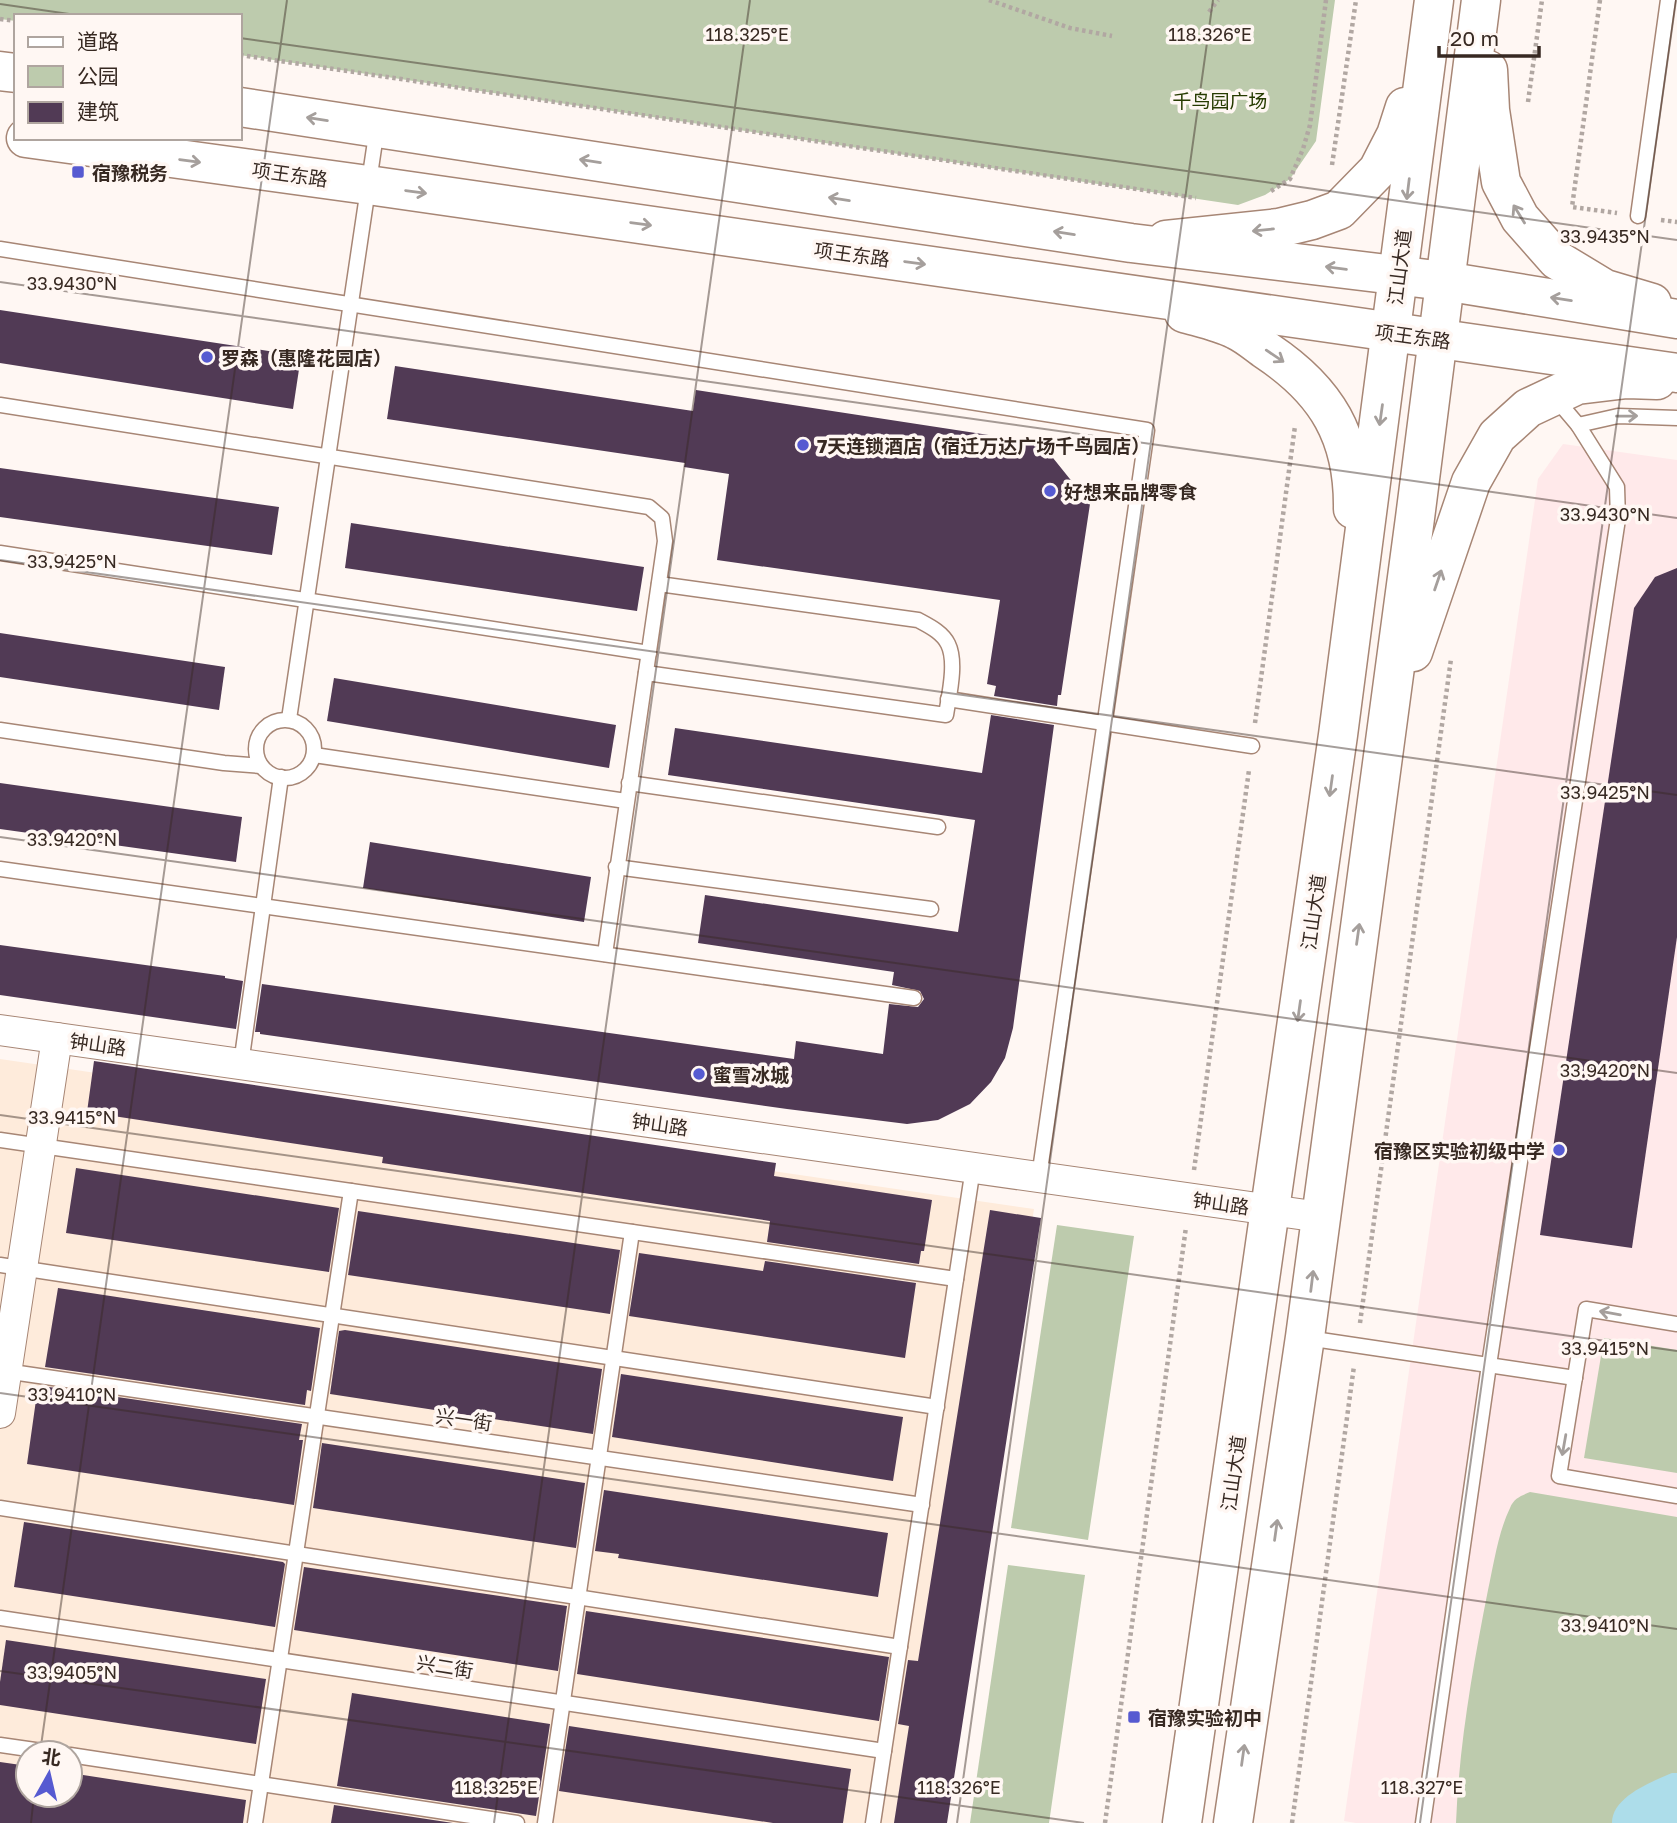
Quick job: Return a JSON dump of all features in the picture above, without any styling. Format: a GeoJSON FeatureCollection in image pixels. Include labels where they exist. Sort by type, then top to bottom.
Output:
{"type":"FeatureCollection","features":[{"type":"Feature","properties":{"kind":"main road"},"geometry":{"type":"LineString","coordinates":[[1131,243],[1279,228],[1339,209],[1378,170],[1396,135],[1432,0]]}},
{"type":"Feature","properties":{"kind":"main road","name":"江山大道"},"geometry":{"type":"LineString","coordinates":[[1182,1823],[1338,736],[1432,0]]}},
{"type":"Feature","properties":{"kind":"main road"},"geometry":{"type":"LineString","coordinates":[[1233,1823],[1304,1337],[1483,0]]}},
{"type":"Feature","properties":{"kind":"main road"},"geometry":{"type":"LineString","coordinates":[[1483,0],[1492,122],[1501,182],[1520,218],[1557,260],[1605,289],[1677,311]]}},
{"type":"Feature","properties":{"kind":"main road"},"geometry":{"type":"LineString","coordinates":[[242,107],[1131,243],[1444,281],[1677,319]]}},
{"type":"Feature","properties":{"kind":"main road","name":"项王东路"},"geometry":{"type":"LineString","coordinates":[[41,140],[1677,373]]}},
{"type":"Feature","properties":{"kind":"main road"},"geometry":{"type":"LineString","coordinates":[[1122,293],[1237,330],[1285,362],[1324,401],[1343,436],[1353,485],[1353,530],[1338,736]]}},
{"type":"Feature","properties":{"kind":"main road"},"geometry":{"type":"LineString","coordinates":[[1384,737],[1471,482],[1497,436],[1528,408],[1577,385],[1627,379],[1677,381]]}},
{"type":"Feature","properties":{"kind":"street","name":"钟山路"},"geometry":{"type":"LineString","coordinates":[[0,1030],[1320,1217]]}},
{"type":"Feature","properties":{"kind":"street"},"geometry":{"type":"LineString","coordinates":[[0,1413],[11,1267],[40,1146],[57,1038]]}},
{"type":"Feature","properties":{"kind":"lane"},"geometry":{"type":"LineString","coordinates":[[1637,216],[1668,0]]}},
{"type":"Feature","properties":{"kind":"lane"},"geometry":{"type":"LineString","coordinates":[[289,719],[377,128]]}},
{"type":"Feature","properties":{"kind":"lane"},"geometry":{"type":"LineString","coordinates":[[0,249],[1147,430],[1040,1177]]}},
{"type":"Feature","properties":{"kind":"lane"},"geometry":{"type":"LineString","coordinates":[[1423,1823],[1489,1365],[1618,519],[1617,487],[1578,425],[1553,396]]}},
{"type":"Feature","properties":{"kind":"lane"},"geometry":{"type":"LineString","coordinates":[[0,405],[649,507],[662,518],[665,541],[605,954]]}},
{"type":"Feature","properties":{"kind":"lane"},"geometry":{"type":"LineString","coordinates":[[1578,425],[1618,416],[1677,418]]}},
{"type":"Feature","properties":{"kind":"lane"},"geometry":{"type":"LineString","coordinates":[[0,553],[649,653]]}},
{"type":"Feature","properties":{"kind":"lane"},"geometry":{"type":"LineString","coordinates":[[646,673],[946,715],[952,672],[948,645],[938,632],[918,620],[659,584]]}},
{"type":"Feature","properties":{"kind":"lane"},"geometry":{"type":"LineString","coordinates":[[948,699],[1252,746]]}},
{"type":"Feature","properties":{"kind":"lane"},"geometry":{"type":"LineString","coordinates":[[280,719],[299,722],[312,736],[314,755],[304,771],[296,776],[281,778],[268,773],[261,766],[257,757],[258,738],[270,723],[280,719]]}},
{"type":"Feature","properties":{"kind":"lane"},"geometry":{"type":"LineString","coordinates":[[0,730],[261,766]]}},
{"type":"Feature","properties":{"kind":"lane"},"geometry":{"type":"LineString","coordinates":[[314,755],[626,801]]}},
{"type":"Feature","properties":{"kind":"lane"},"geometry":{"type":"LineString","coordinates":[[241,1064],[281,778]]}},
{"type":"Feature","properties":{"kind":"lane"},"geometry":{"type":"LineString","coordinates":[[629,783],[938,827]]}},
{"type":"Feature","properties":{"kind":"lane"},"geometry":{"type":"LineString","coordinates":[[616,867],[931,909]]}},
{"type":"Feature","properties":{"kind":"lane"},"geometry":{"type":"LineString","coordinates":[[0,869],[914,998]]}},
{"type":"Feature","properties":{"kind":"lane"},"geometry":{"type":"LineString","coordinates":[[0,1140],[956,1279]]}},
{"type":"Feature","properties":{"kind":"lane"},"geometry":{"type":"LineString","coordinates":[[873,1823],[973,1168]]}},
{"type":"Feature","properties":{"kind":"lane"},"geometry":{"type":"LineString","coordinates":[[255,1823],[351,1191]]}},
{"type":"Feature","properties":{"kind":"lane"},"geometry":{"type":"LineString","coordinates":[[545,1823],[632,1232]]}},
{"type":"Feature","properties":{"kind":"lane"},"geometry":{"type":"LineString","coordinates":[[11,1267],[937,1407]]}},
{"type":"Feature","properties":{"kind":"lane"},"geometry":{"type":"LineString","coordinates":[[1677,1324],[1586,1309],[1559,1476],[1677,1496]]}},
{"type":"Feature","properties":{"kind":"lane"},"geometry":{"type":"LineString","coordinates":[[1304,1337],[1575,1378]]}},
{"type":"Feature","properties":{"kind":"lane","name":"兴一街"},"geometry":{"type":"LineString","coordinates":[[3,1371],[922,1505]]}},
{"type":"Feature","properties":{"kind":"lane"},"geometry":{"type":"LineString","coordinates":[[0,1508],[900,1647]]}},
{"type":"Feature","properties":{"kind":"lane","name":"兴二街"},"geometry":{"type":"LineString","coordinates":[[0,1618],[884,1751]]}},
{"type":"Feature","properties":{"kind":"lane"},"geometry":{"type":"LineString","coordinates":[[84,1757],[517,1823]]}},
{"type":"Feature","properties":{"kind":"path"},"geometry":{"type":"LineString","coordinates":[[989,0],[1070,28],[1112,36]]}},
{"type":"Feature","properties":{"kind":"path"},"geometry":{"type":"LineString","coordinates":[[1209,12],[1218,0]]}},
{"type":"Feature","properties":{"kind":"path"},"geometry":{"type":"LineString","coordinates":[[1265,195],[1290,179],[1303,149],[1310,125],[1326,0]]}},
{"type":"Feature","properties":{"kind":"path"},"geometry":{"type":"LineString","coordinates":[[1324,215],[1356,0]]}},
{"type":"Feature","properties":{"kind":"path"},"geometry":{"type":"LineString","coordinates":[[1527,110],[1542,0]]}},
{"type":"Feature","properties":{"kind":"path"},"geometry":{"type":"LineString","coordinates":[[1600,0],[1572,207],[1677,222]]}},
{"type":"Feature","properties":{"kind":"path"},"geometry":{"type":"LineString","coordinates":[[242,55],[1199,199]]}},
{"type":"Feature","properties":{"kind":"path"},"geometry":{"type":"LineString","coordinates":[[1105,1823],[1302,379]]}},
{"type":"Feature","properties":{"kind":"path"},"geometry":{"type":"LineString","coordinates":[[1292,1823],[1453,648]]}},
{"type":"Feature","properties":{"kind":"shaded area","name":"宿豫区实验初级中学"},"geometry":{"type":"Polygon","coordinates":[[[1563,444],[1677,460],[1677,1823],[1356,1823],[1344,1821],[1538,479],[1563,444]]]}},
{"type":"Feature","properties":{"kind":"shaded area"},"geometry":{"type":"Polygon","coordinates":[[[0,1059],[1034,1209],[940,1823],[0,1823],[0,1059]]]}},
{"type":"Feature","properties":{"kind":"green space","name":"千鸟园广场"},"geometry":{"type":"Polygon","coordinates":[[[0,0],[1335,0],[1316,141],[1290,179],[1265,195],[1238,205],[242,55],[242,14],[14,14],[14,21],[0,19],[0,0]]]}},
{"type":"Feature","properties":{"kind":"green space"},"geometry":{"type":"Polygon","coordinates":[[[1057,1225],[1134,1236],[1088,1540],[1011,1528],[1057,1225]]]}},
{"type":"Feature","properties":{"kind":"green space"},"geometry":{"type":"Polygon","coordinates":[[[1604,1338],[1677,1350],[1677,1473],[1584,1458],[1604,1338]]]}},
{"type":"Feature","properties":{"kind":"green space"},"geometry":{"type":"Polygon","coordinates":[[[1530,1492],[1677,1517],[1677,1823],[1456,1823],[1468,1706],[1497,1548],[1512,1505],[1518,1498],[1530,1492]]]}},
{"type":"Feature","properties":{"kind":"green space"},"geometry":{"type":"Polygon","coordinates":[[[1008,1565],[1085,1575],[1049,1823],[970,1823],[1008,1565]]]}},
{"type":"Feature","properties":{"kind":"water"},"geometry":{"type":"Polygon","coordinates":[[[1672,1773],[1677,1773],[1677,1823],[1612,1823],[1618,1805],[1625,1798],[1672,1773]]]}},
{"type":"Feature","properties":{"kind":"building"},"geometry":{"type":"Polygon","coordinates":[[[0,310],[301,356],[293,409],[0,363],[0,310]]]}},
{"type":"Feature","properties":{"kind":"building"},"geometry":{"type":"Polygon","coordinates":[[[395,366],[693,411],[696,390],[1041,443],[1090,504],[1061,695],[1058,695],[1057,706],[994,696],[996,686],[987,684],[1000,600],[717,560],[729,474],[684,467],[685,463],[387,419],[395,366]]]}},
{"type":"Feature","properties":{"kind":"building"},"geometry":{"type":"Polygon","coordinates":[[[0,468],[279,507],[272,555],[0,517],[0,468]]]}},
{"type":"Feature","properties":{"kind":"building"},"geometry":{"type":"Polygon","coordinates":[[[351,523],[644,567],[637,611],[345,568],[351,523]]]}},
{"type":"Feature","properties":{"kind":"building"},"geometry":{"type":"Polygon","coordinates":[[[1677,568],[1677,937],[1632,1248],[1540,1235],[1634,608],[1655,577],[1677,568]]]}},
{"type":"Feature","properties":{"kind":"building"},"geometry":{"type":"Polygon","coordinates":[[[0,633],[225,667],[219,710],[0,677],[0,633]]]}},
{"type":"Feature","properties":{"kind":"building"},"geometry":{"type":"Polygon","coordinates":[[[334,678],[616,725],[609,768],[327,721],[334,678]]]}},
{"type":"Feature","properties":{"kind":"building"},"geometry":{"type":"Polygon","coordinates":[[[991,715],[1054,725],[1013,1028],[1005,1058],[991,1082],[970,1104],[938,1120],[907,1124],[787,1109],[255,1032],[262,984],[794,1059],[796,1041],[883,1054],[889,1004],[918,1007],[924,999],[920,991],[892,985],[894,972],[698,943],[705,895],[958,932],[975,820],[668,775],[675,728],[982,773],[991,715]]]}},
{"type":"Feature","properties":{"kind":"building"},"geometry":{"type":"Polygon","coordinates":[[[0,783],[242,817],[236,862],[0,829],[0,783]]]}},
{"type":"Feature","properties":{"kind":"building"},"geometry":{"type":"Polygon","coordinates":[[[370,842],[591,877],[584,922],[363,888],[370,842]]]}},
{"type":"Feature","properties":{"kind":"building"},"geometry":{"type":"Polygon","coordinates":[[[0,945],[225,976],[243,981],[236,1029],[0,995],[0,945]]]}},
{"type":"Feature","properties":{"kind":"building"},"geometry":{"type":"Polygon","coordinates":[[[94,1061],[776,1163],[774,1176],[932,1200],[924,1251],[921,1251],[919,1264],[767,1242],[770,1221],[382,1163],[383,1157],[87,1112],[94,1061]]]}},
{"type":"Feature","properties":{"kind":"building"},"geometry":{"type":"Polygon","coordinates":[[[76,1168],[339,1208],[329,1272],[66,1233],[76,1168]]]}},
{"type":"Feature","properties":{"kind":"building"},"geometry":{"type":"Polygon","coordinates":[[[990,1210],[1041,1218],[947,1823],[894,1823],[909,1726],[898,1724],[908,1660],[918,1661],[990,1210]]]}},
{"type":"Feature","properties":{"kind":"building"},"geometry":{"type":"Polygon","coordinates":[[[358,1211],[620,1250],[610,1314],[348,1275],[358,1211]]]}},
{"type":"Feature","properties":{"kind":"building"},"geometry":{"type":"Polygon","coordinates":[[[639,1253],[763,1271],[765,1261],[916,1283],[905,1358],[629,1316],[639,1253]]]}},
{"type":"Feature","properties":{"kind":"building"},"geometry":{"type":"Polygon","coordinates":[[[58,1288],[320,1328],[311,1391],[307,1390],[305,1405],[45,1367],[58,1288]]]}},
{"type":"Feature","properties":{"kind":"building"},"geometry":{"type":"Polygon","coordinates":[[[339,1331],[602,1369],[593,1434],[330,1394],[339,1331]]]}},
{"type":"Feature","properties":{"kind":"building"},"geometry":{"type":"Polygon","coordinates":[[[621,1374],[903,1417],[893,1481],[612,1437],[621,1374]]]}},
{"type":"Feature","properties":{"kind":"building"},"geometry":{"type":"Polygon","coordinates":[[[42,1386],[302,1424],[299,1440],[303,1440],[294,1505],[27,1464],[36,1400],[40,1401],[42,1386]]]}},
{"type":"Feature","properties":{"kind":"building"},"geometry":{"type":"Polygon","coordinates":[[[322,1443],[585,1483],[576,1548],[313,1508],[322,1443]]]}},
{"type":"Feature","properties":{"kind":"building"},"geometry":{"type":"Polygon","coordinates":[[[604,1490],[888,1533],[878,1597],[618,1558],[619,1554],[595,1551],[604,1490]]]}},
{"type":"Feature","properties":{"kind":"building"},"geometry":{"type":"Polygon","coordinates":[[[24,1522],[283,1562],[285,1564],[275,1627],[14,1587],[24,1522]]]}},
{"type":"Feature","properties":{"kind":"building"},"geometry":{"type":"Polygon","coordinates":[[[304,1567],[567,1606],[558,1671],[294,1630],[304,1567]]]}},
{"type":"Feature","properties":{"kind":"building"},"geometry":{"type":"Polygon","coordinates":[[[586,1611],[889,1657],[879,1721],[577,1674],[586,1611]]]}},
{"type":"Feature","properties":{"kind":"building"},"geometry":{"type":"Polygon","coordinates":[[[6,1640],[266,1679],[256,1744],[0,1705],[0,1682],[6,1640]]]}},
{"type":"Feature","properties":{"kind":"building"},"geometry":{"type":"Polygon","coordinates":[[[352,1693],[550,1724],[536,1816],[337,1786],[352,1693]]]}},
{"type":"Feature","properties":{"kind":"building"},"geometry":{"type":"Polygon","coordinates":[[[569,1726],[851,1769],[843,1823],[773,1823],[559,1791],[569,1726]]]}},
{"type":"Feature","properties":{"kind":"building"},"geometry":{"type":"Polygon","coordinates":[[[0,1762],[14,1764],[14,1809],[84,1809],[84,1775],[246,1800],[243,1823],[0,1823],[0,1762]]]}},
{"type":"Feature","properties":{"kind":"building"},"geometry":{"type":"Polygon","coordinates":[[[334,1805],[453,1823],[331,1823],[334,1805]]]}},
{"type":"Feature","properties":{"kind":"place","name":"宿豫税务"},"geometry":{"type":"Point","coordinates":[78,172]}},
{"type":"Feature","properties":{"kind":"place","name":"罗森（惠隆花园店）"},"geometry":{"type":"Point","coordinates":[207,357]}},
{"type":"Feature","properties":{"kind":"place","name":"7天连锁酒店（宿迁万达广场千鸟园店）"},"geometry":{"type":"Point","coordinates":[803,445]}},
{"type":"Feature","properties":{"kind":"place","name":"好想来品牌零食"},"geometry":{"type":"Point","coordinates":[1050,491]}},
{"type":"Feature","properties":{"kind":"place","name":"蜜雪冰城"},"geometry":{"type":"Point","coordinates":[699,1074]}},
{"type":"Feature","properties":{"kind":"place","name":"宿豫区实验初级中学"},"geometry":{"type":"Point","coordinates":[1559,1150]}},
{"type":"Feature","properties":{"kind":"place","name":"宿豫实验初中"},"geometry":{"type":"Point","coordinates":[1134,1717]}}]}
